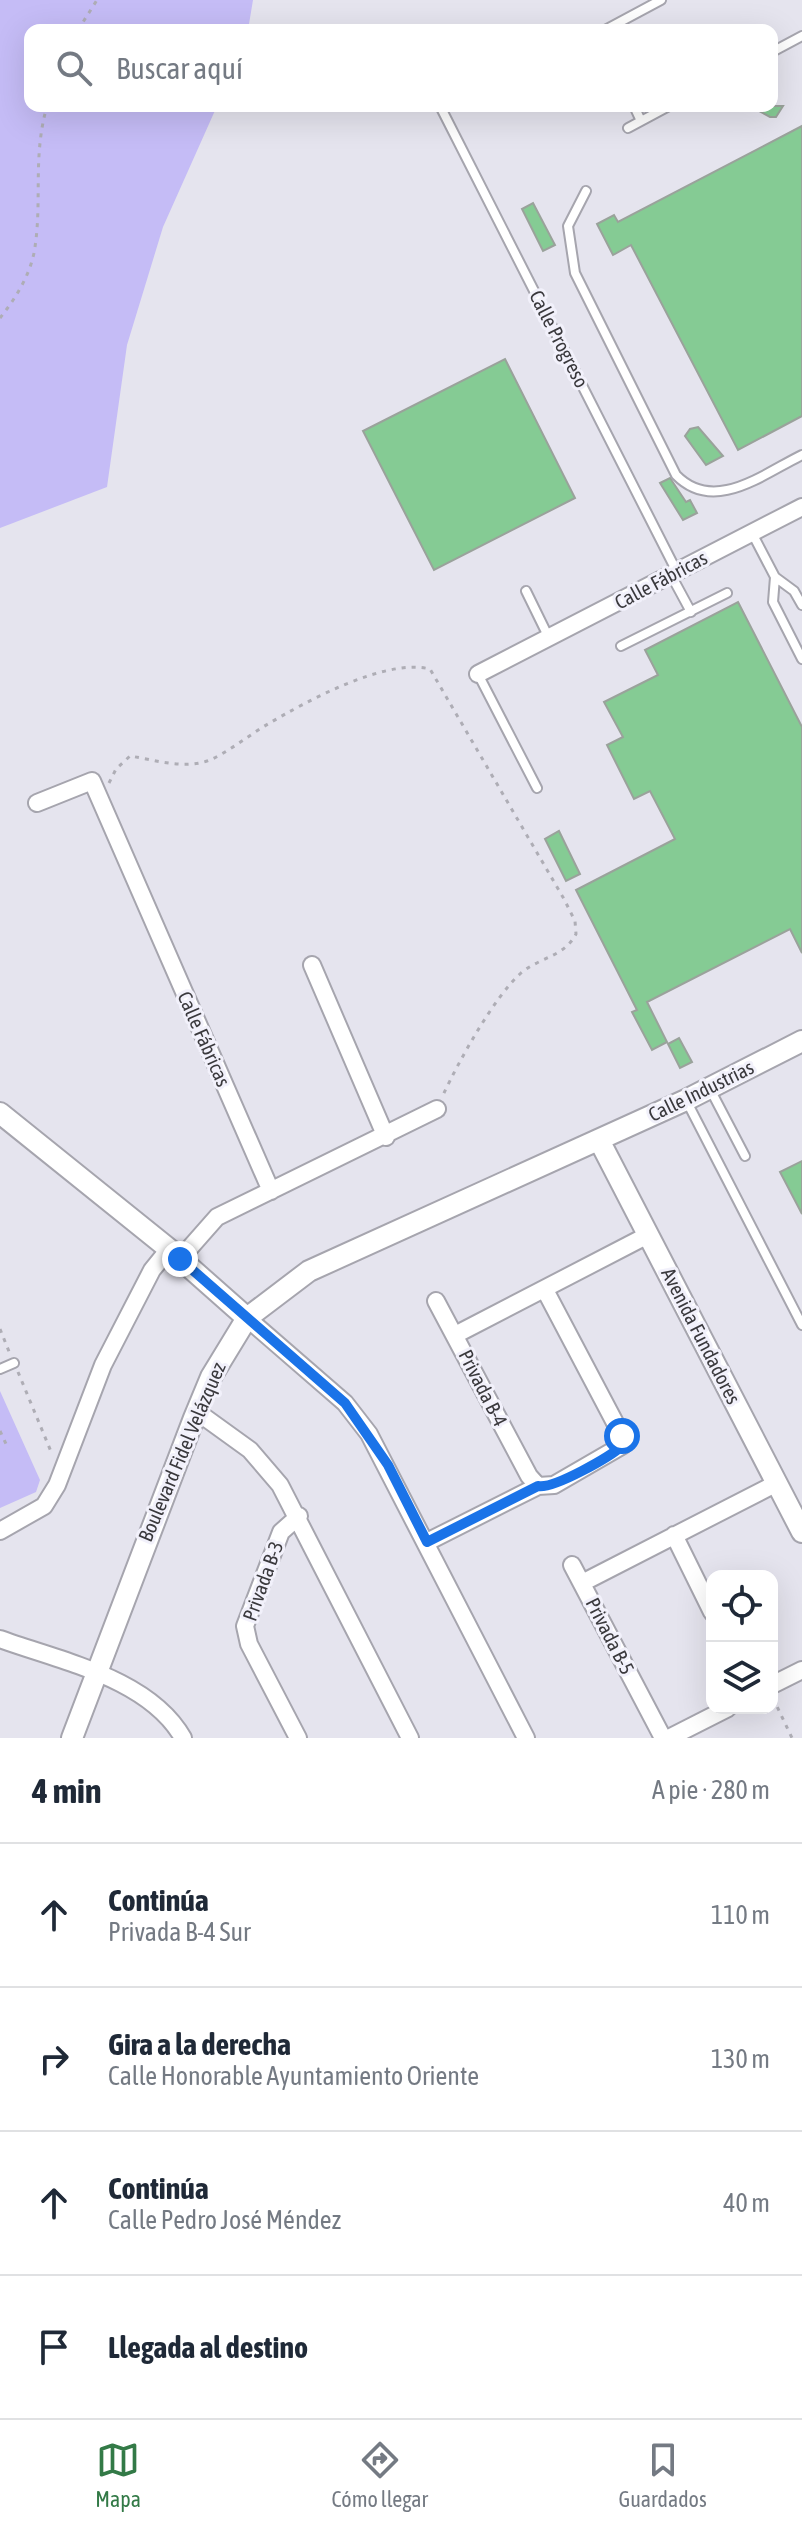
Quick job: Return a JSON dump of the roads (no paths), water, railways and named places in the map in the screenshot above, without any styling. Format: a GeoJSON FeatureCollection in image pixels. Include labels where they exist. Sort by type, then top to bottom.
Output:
{"type":"FeatureCollection","features":[{"type":"Feature","properties":{"kind":"street","name":"Calle Fábricas"},"geometry":{"type":"LineString","coordinates":[[478,674],[802,507]]}},
{"type":"Feature","properties":{"kind":"street","name":"Calle Fábricas"},"geometry":{"type":"LineString","coordinates":[[37,803],[92,781],[271,1191]]}},
{"type":"Feature","properties":{"kind":"street"},"geometry":{"type":"LineString","coordinates":[[312,965],[386,1137]]}},
{"type":"Feature","properties":{"kind":"street","name":"Calle Industrias"},"geometry":{"type":"LineString","coordinates":[[599,1140],[802,1041]]}},
{"type":"Feature","properties":{"kind":"street"},"geometry":{"type":"LineString","coordinates":[[0,1531],[44,1506],[57,1485],[103,1365],[152,1270],[217,1217],[386,1137],[437,1109]]}},
{"type":"Feature","properties":{"kind":"street"},"geometry":{"type":"LineString","coordinates":[[0,1113],[175,1254],[317,1377],[361,1424],[388,1465],[526,1738]]}},
{"type":"Feature","properties":{"kind":"street","name":"Avenida Fundadores"},"geometry":{"type":"LineString","coordinates":[[599,1140],[802,1532]]}},
{"type":"Feature","properties":{"kind":"street","name":"Boulevard Fidel Velázquez"},"geometry":{"type":"LineString","coordinates":[[72,1738],[93,1674],[196,1411],[218,1364],[247,1318],[309,1271],[599,1140]]}},
{"type":"Feature","properties":{"kind":"street","name":"Privada B-4"},"geometry":{"type":"LineString","coordinates":[[538,1486],[529,1476],[455,1335],[648,1235]]}},
{"type":"Feature","properties":{"kind":"street"},"geometry":{"type":"LineString","coordinates":[[427,1542],[538,1486],[554,1485],[623,1445],[622,1436],[545,1290]]}},
{"type":"Feature","properties":{"kind":"street"},"geometry":{"type":"LineString","coordinates":[[436,1301],[455,1335]]}},
{"type":"Feature","properties":{"kind":"street","name":"Privada B-3"},"geometry":{"type":"LineString","coordinates":[[196,1411],[228,1430],[267,1466],[299,1516],[410,1738]]}},
{"type":"Feature","properties":{"kind":"street","name":"Privada B-5"},"geometry":{"type":"LineString","coordinates":[[666,1738],[582,1583],[777,1483]]}},
{"type":"Feature","properties":{"kind":"street","name":"Privada B-3"},"geometry":{"type":"LineString","coordinates":[[298,1738],[249,1644],[245,1626],[281,1532],[299,1516]]}},
{"type":"Feature","properties":{"kind":"street"},"geometry":{"type":"LineString","coordinates":[[674,1535],[706,1600]]}},
{"type":"Feature","properties":{"kind":"street"},"geometry":{"type":"LineString","coordinates":[[572,1565],[582,1583]]}},
{"type":"Feature","properties":{"kind":"street"},"geometry":{"type":"LineString","coordinates":[[0,1639],[133,1690],[153,1704],[183,1738]]}},
{"type":"Feature","properties":{"kind":"street"},"geometry":{"type":"LineString","coordinates":[[778,1682],[802,1670]]}},
{"type":"Feature","properties":{"kind":"street"},"geometry":{"type":"LineString","coordinates":[[666,1738],[716,1714]]}},
{"type":"Feature","properties":{"kind":"lane"},"geometry":{"type":"LineString","coordinates":[[616,24],[661,0]]}},
{"type":"Feature","properties":{"kind":"lane"},"geometry":{"type":"LineString","coordinates":[[778,49],[801,39]]}},
{"type":"Feature","properties":{"kind":"lane","name":"Calle Progreso"},"geometry":{"type":"LineString","coordinates":[[443,112],[691,612]]}},
{"type":"Feature","properties":{"kind":"lane"},"geometry":{"type":"LineString","coordinates":[[637,112],[641,121]]}},
{"type":"Feature","properties":{"kind":"lane"},"geometry":{"type":"LineString","coordinates":[[628,128],[658,112]]}},
{"type":"Feature","properties":{"kind":"lane"},"geometry":{"type":"LineString","coordinates":[[586,191],[568,226],[567,239],[575,273],[676,475],[686,486],[713,493],[728,492],[802,455]]}},
{"type":"Feature","properties":{"kind":"lane"},"geometry":{"type":"LineString","coordinates":[[752,533],[775,577],[794,591],[802,605]]}},
{"type":"Feature","properties":{"kind":"lane"},"geometry":{"type":"LineString","coordinates":[[775,577],[773,602],[802,659]]}},
{"type":"Feature","properties":{"kind":"lane"},"geometry":{"type":"LineString","coordinates":[[526,591],[550,639]]}},
{"type":"Feature","properties":{"kind":"lane"},"geometry":{"type":"LineString","coordinates":[[621,646],[727,593]]}},
{"type":"Feature","properties":{"kind":"lane"},"geometry":{"type":"LineString","coordinates":[[478,674],[537,788]]}},
{"type":"Feature","properties":{"kind":"lane"},"geometry":{"type":"LineString","coordinates":[[709,1088],[745,1156]]}},
{"type":"Feature","properties":{"kind":"lane"},"geometry":{"type":"LineString","coordinates":[[686,1100],[802,1325]]}},
{"type":"Feature","properties":{"kind":"lane"},"geometry":{"type":"LineString","coordinates":[[0,1369],[14,1363]]}}]}
